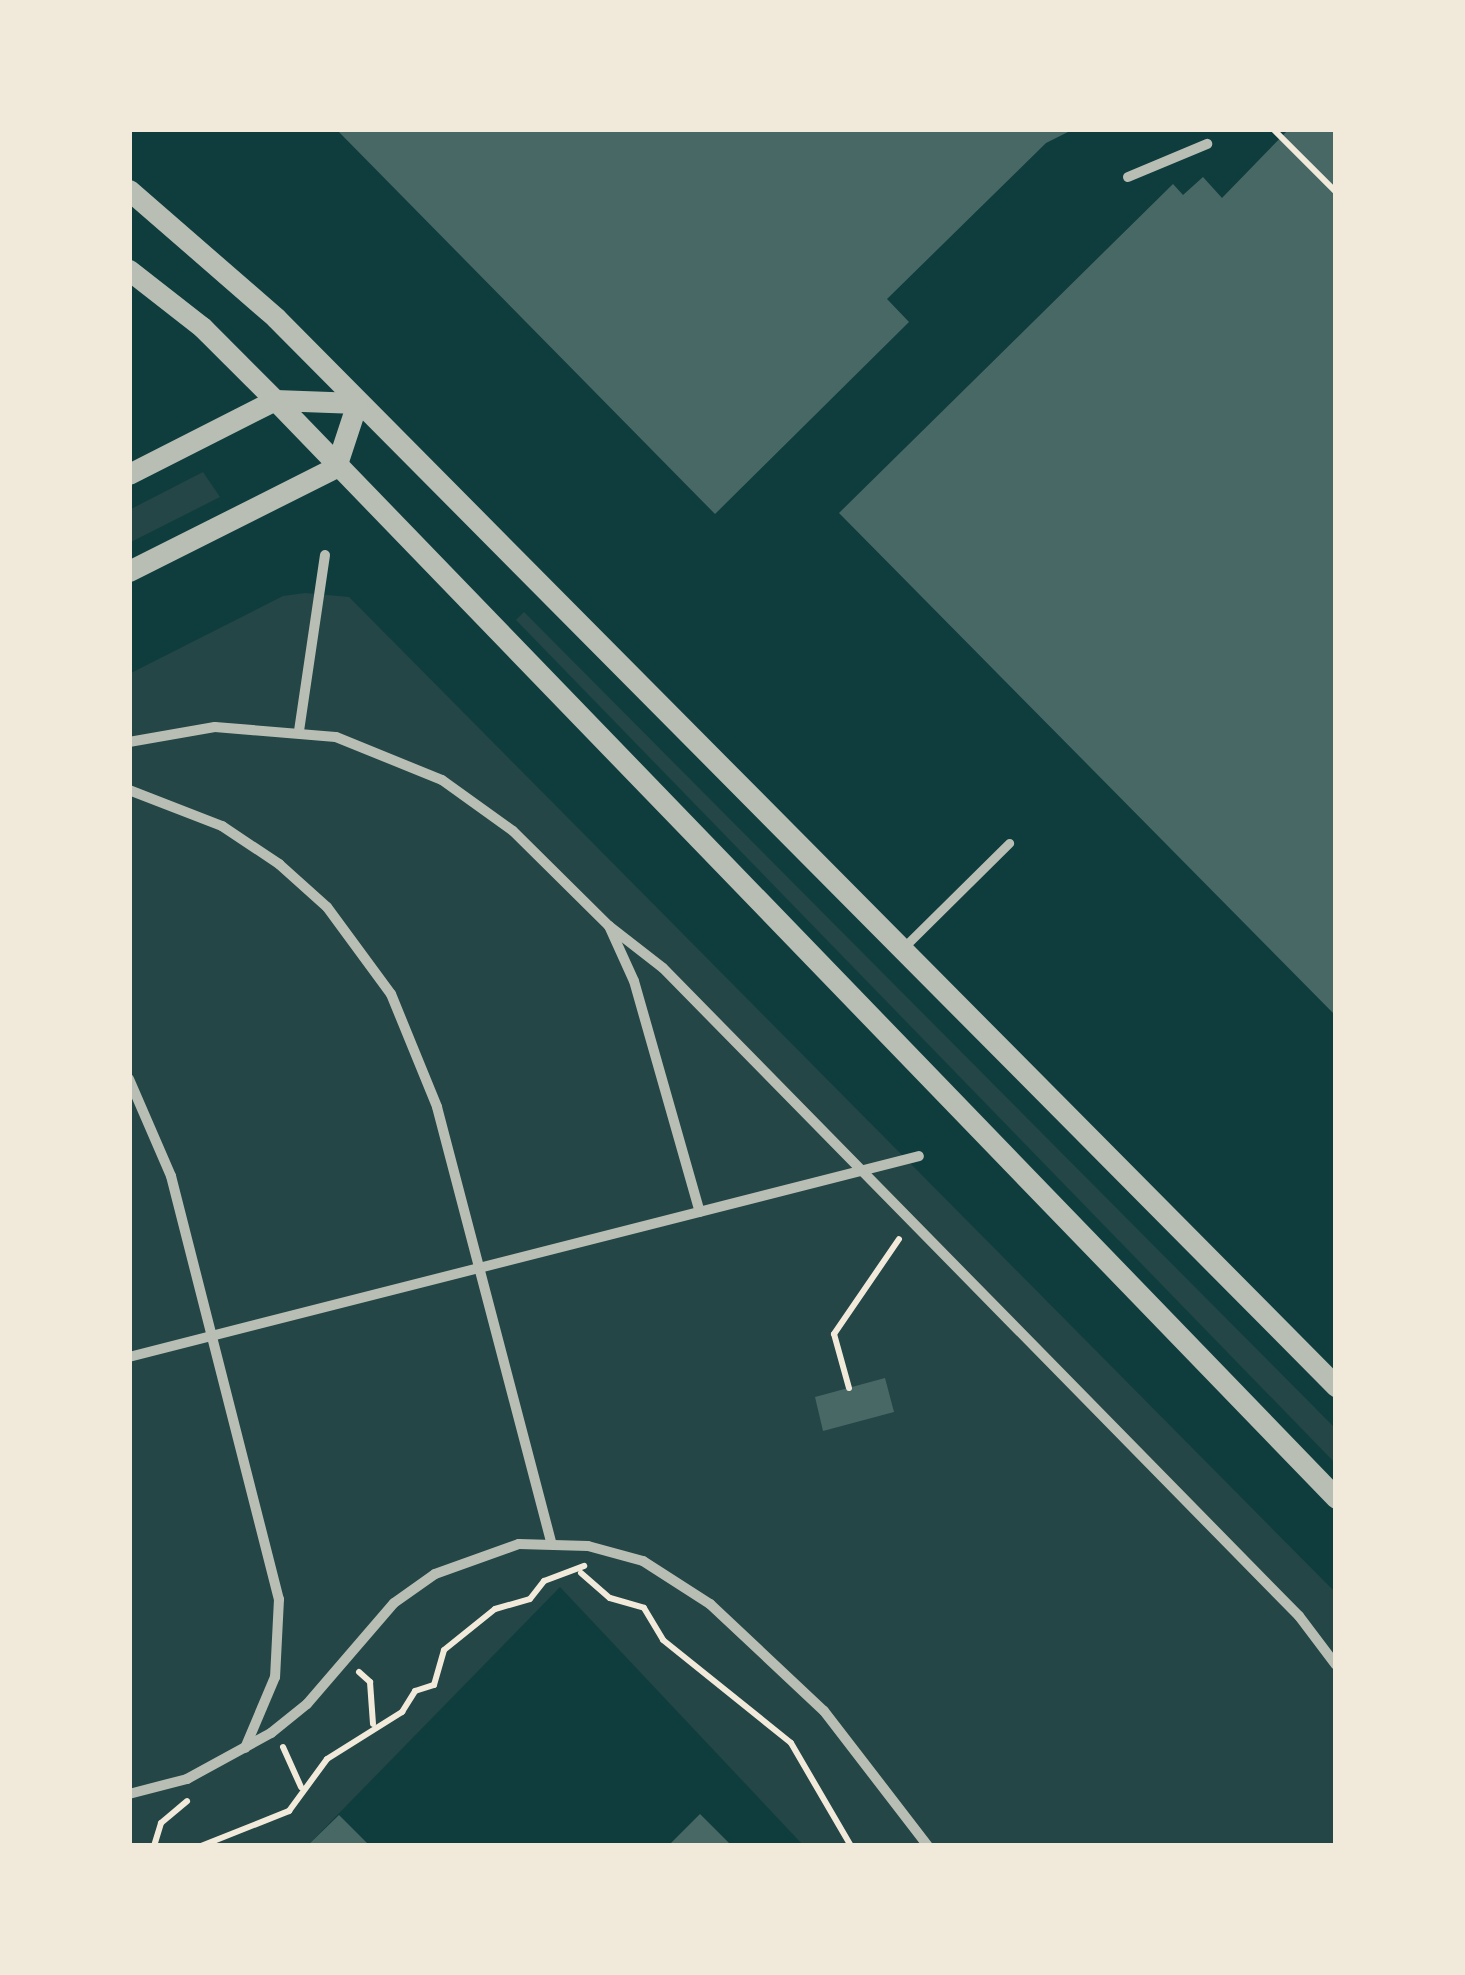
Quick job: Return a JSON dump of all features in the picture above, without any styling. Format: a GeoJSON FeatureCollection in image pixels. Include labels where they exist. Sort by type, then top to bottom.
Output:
{"type":"FeatureCollection","features":[{"type":"Feature","properties":{"kind":"street"},"geometry":{"type":"LineString","coordinates":[[1128,178],[1207,144]]}},
{"type":"Feature","properties":{"kind":"street"},"geometry":{"type":"LineString","coordinates":[[129,190],[202,247],[1336,1386]]}},
{"type":"Feature","properties":{"kind":"street"},"geometry":{"type":"LineString","coordinates":[[129,270],[202,326],[275,400],[1336,1498]]}},
{"type":"Feature","properties":{"kind":"street"},"geometry":{"type":"LineString","coordinates":[[129,475],[275,400],[357,403]]}},
{"type":"Feature","properties":{"kind":"street"},"geometry":{"type":"LineString","coordinates":[[129,572],[336,467],[357,403]]}},
{"type":"Feature","properties":{"kind":"street"},"geometry":{"type":"LineString","coordinates":[[299,731],[326,555]]}},
{"type":"Feature","properties":{"kind":"street"},"geometry":{"type":"LineString","coordinates":[[129,742],[215,728],[299,731],[370,747],[442,780],[513,831],[609,926],[663,968],[857,1172],[1299,1616],[1336,1665]]}},
{"type":"Feature","properties":{"kind":"street"},"geometry":{"type":"LineString","coordinates":[[129,790],[195,813],[279,864],[371,962],[424,1066],[552,1544]]}},
{"type":"Feature","properties":{"kind":"street"},"geometry":{"type":"LineString","coordinates":[[609,926],[634,981],[700,1212]]}},
{"type":"Feature","properties":{"kind":"street"},"geometry":{"type":"LineString","coordinates":[[129,1079],[159,1140],[279,1599],[275,1677],[242,1752]]}},
{"type":"Feature","properties":{"kind":"street"},"geometry":{"type":"LineString","coordinates":[[129,1358],[919,1156]]}},
{"type":"Feature","properties":{"kind":"street"},"geometry":{"type":"LineString","coordinates":[[129,1794],[187,1779],[271,1733],[394,1604],[435,1574],[492,1550],[552,1544],[593,1547],[655,1566],[710,1604],[824,1711],[928,1846]]}},
{"type":"Feature","properties":{"kind":"lane"},"geometry":{"type":"LineString","coordinates":[[904,947],[1009,843]]}},
{"type":"Feature","properties":{"kind":"path"},"geometry":{"type":"LineString","coordinates":[[1273,129],[1336,193]]}},
{"type":"Feature","properties":{"kind":"path"},"geometry":{"type":"LineString","coordinates":[[849,1388],[834,1334],[909,1224]]}},
{"type":"Feature","properties":{"kind":"path"},"geometry":{"type":"LineString","coordinates":[[581,1573],[593,1547]]}},
{"type":"Feature","properties":{"kind":"path"},"geometry":{"type":"LineString","coordinates":[[201,1846],[289,1811],[301,1787],[373,1724],[434,1685],[444,1650],[495,1609],[530,1599],[544,1581],[581,1573]]}},
{"type":"Feature","properties":{"kind":"path"},"geometry":{"type":"LineString","coordinates":[[581,1573],[610,1598],[644,1608],[664,1640],[790,1743],[851,1846]]}},
{"type":"Feature","properties":{"kind":"path"},"geometry":{"type":"LineString","coordinates":[[346,1659],[370,1682],[373,1724]]}},
{"type":"Feature","properties":{"kind":"path"},"geometry":{"type":"LineString","coordinates":[[271,1733],[301,1787]]}},
{"type":"Feature","properties":{"kind":"path"},"geometry":{"type":"LineString","coordinates":[[154,1846],[161,1823],[188,1799],[187,1779]]}},
{"type":"Feature","properties":{"kind":"shaded area"},"geometry":{"type":"Polygon","coordinates":[[[203,472],[220,497],[129,543],[129,510],[203,472]]]}},
{"type":"Feature","properties":{"kind":"shaded area"},"geometry":{"type":"Polygon","coordinates":[[[283,596],[349,597],[1336,1593],[1336,1846],[804,1846],[560,1587],[307,1846],[129,1846],[129,674],[283,596]]]}},
{"type":"Feature","properties":{"kind":"shaded area"},"geometry":{"type":"Polygon","coordinates":[[[524,612],[1336,1429],[1336,1464],[516,620],[524,612]]]}},
{"type":"Feature","properties":{"kind":"building"},"geometry":{"type":"Polygon","coordinates":[[[336,129],[1074,129],[1046,143],[887,299],[909,322],[715,514],[336,129]]]}},
{"type":"Feature","properties":{"kind":"building"},"geometry":{"type":"Polygon","coordinates":[[[1289,129],[1336,129],[1336,1016],[839,513],[1173,184],[1183,195],[1203,177],[1222,198],[1289,129]]]}},
{"type":"Feature","properties":{"kind":"building"},"geometry":{"type":"Polygon","coordinates":[[[885,1378],[894,1412],[823,1431],[815,1397],[885,1378]]]}},
{"type":"Feature","properties":{"kind":"building"},"geometry":{"type":"Polygon","coordinates":[[[700,1814],[732,1846],[668,1846],[700,1814]]]}},
{"type":"Feature","properties":{"kind":"building"},"geometry":{"type":"Polygon","coordinates":[[[339,1815],[370,1846],[307,1846],[339,1815]]]}}]}
